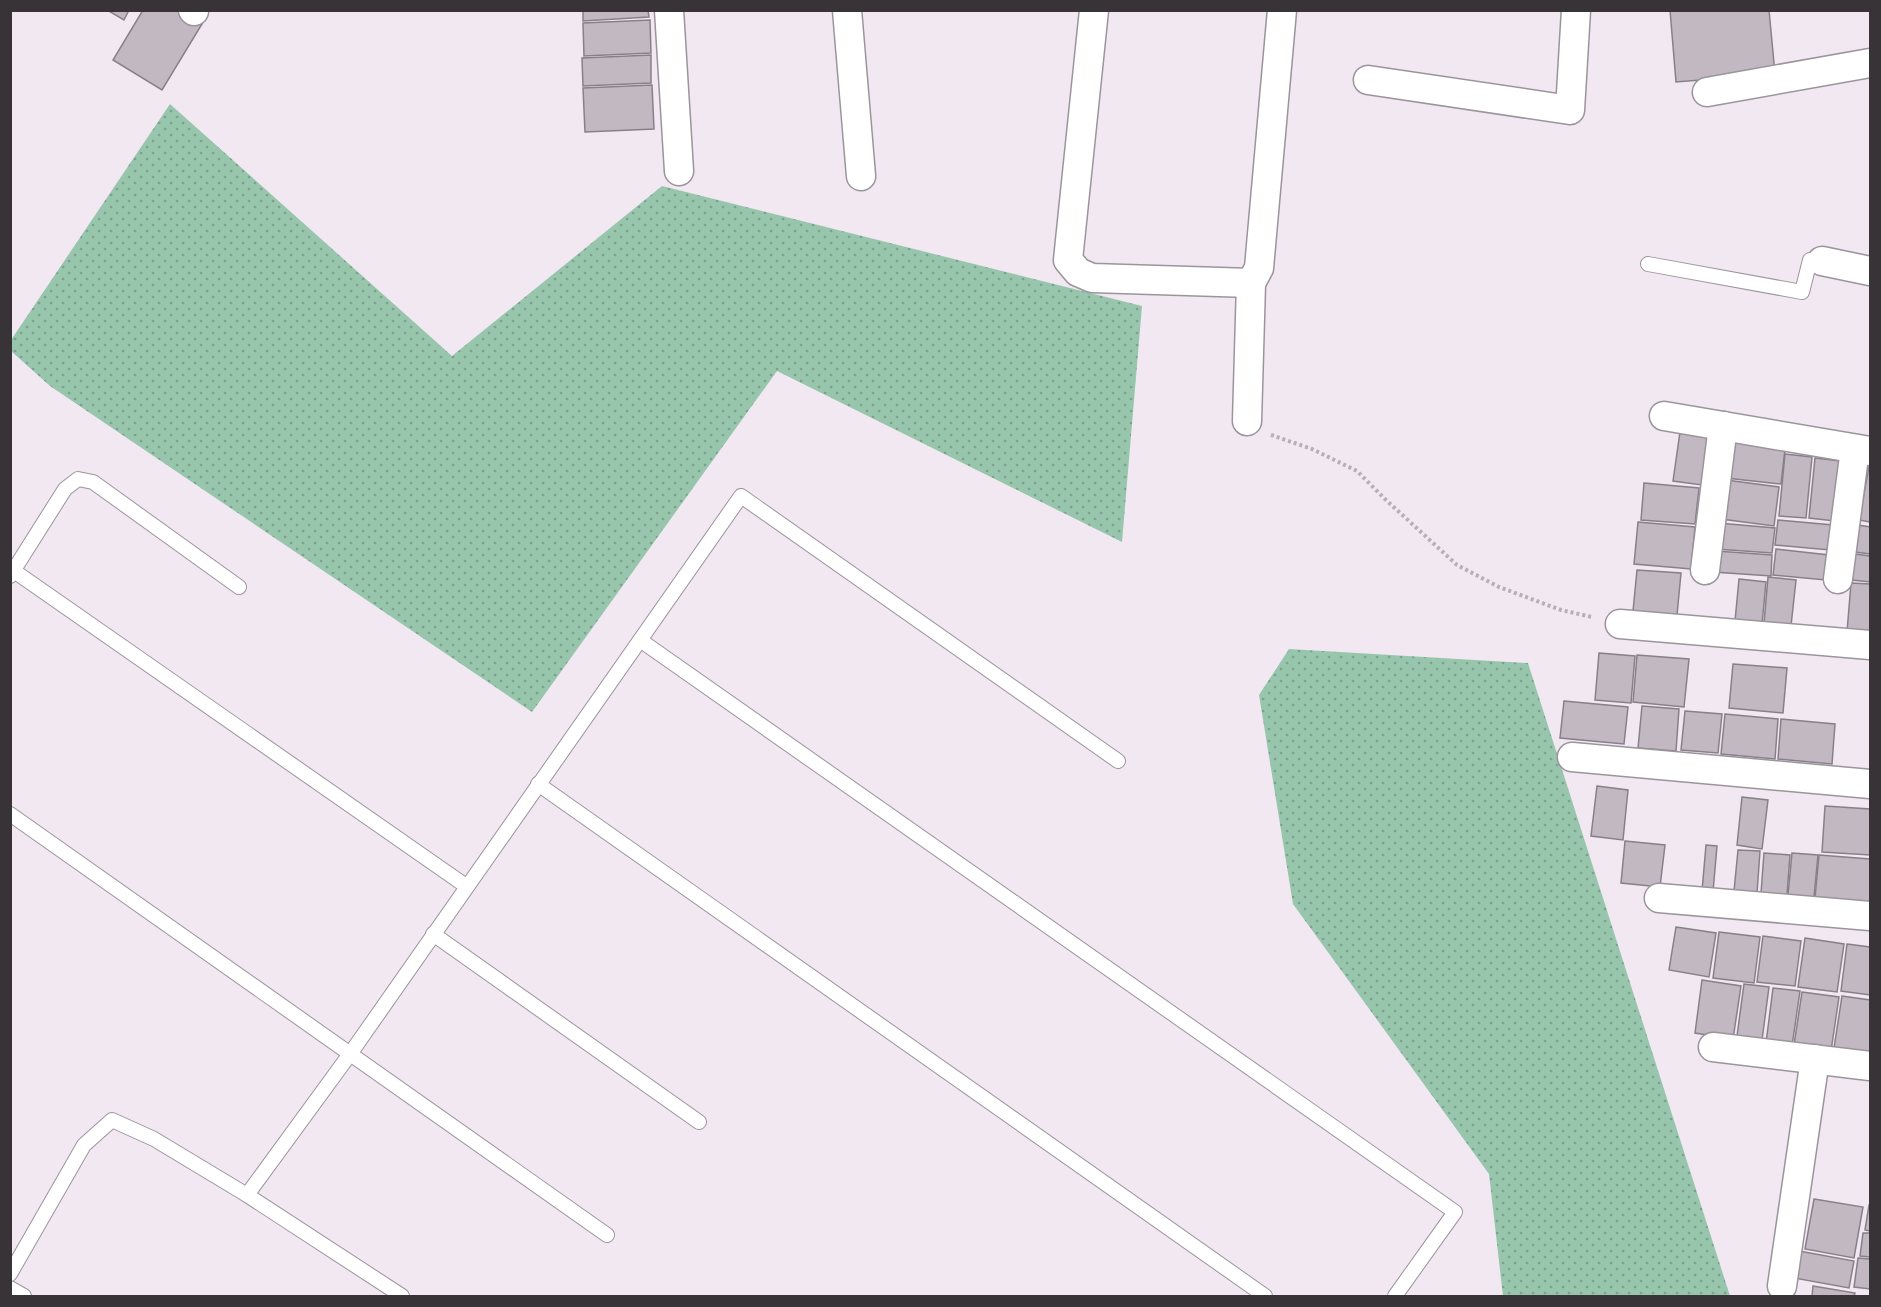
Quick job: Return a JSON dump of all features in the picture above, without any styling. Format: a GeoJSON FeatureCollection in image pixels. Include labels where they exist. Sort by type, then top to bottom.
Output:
{"type":"FeatureCollection","features":[{"type":"Feature","properties":{"kind":"street"},"geometry":{"type":"LineString","coordinates":[[669,10],[678,171]]}},
{"type":"Feature","properties":{"kind":"street"},"geometry":{"type":"LineString","coordinates":[[847,10],[861,176]]}},
{"type":"Feature","properties":{"kind":"street"},"geometry":{"type":"LineString","coordinates":[[1094,10],[1068,260],[1078,272],[1092,278],[1251,283]]}},
{"type":"Feature","properties":{"kind":"street"},"geometry":{"type":"LineString","coordinates":[[1247,421],[1251,283],[1259,268],[1282,10]]}},
{"type":"Feature","properties":{"kind":"street"},"geometry":{"type":"LineString","coordinates":[[1368,80],[1570,110],[1576,10]]}},
{"type":"Feature","properties":{"kind":"street"},"geometry":{"type":"LineString","coordinates":[[1707,92],[1870,63]]}},
{"type":"Feature","properties":{"kind":"street"},"geometry":{"type":"LineString","coordinates":[[1822,261],[1870,271]]}},
{"type":"Feature","properties":{"kind":"street"},"geometry":{"type":"LineString","coordinates":[[1664,416],[1863,450],[1838,579]]}},
{"type":"Feature","properties":{"kind":"street"},"geometry":{"type":"LineString","coordinates":[[1705,570],[1723,426]]}},
{"type":"Feature","properties":{"kind":"street"},"geometry":{"type":"LineString","coordinates":[[1620,624],[1870,645]]}},
{"type":"Feature","properties":{"kind":"street"},"geometry":{"type":"LineString","coordinates":[[1572,757],[1870,784]]}},
{"type":"Feature","properties":{"kind":"street"},"geometry":{"type":"LineString","coordinates":[[1659,898],[1870,916]]}},
{"type":"Feature","properties":{"kind":"street"},"geometry":{"type":"LineString","coordinates":[[1713,1047],[1870,1066]]}},
{"type":"Feature","properties":{"kind":"street"},"geometry":{"type":"LineString","coordinates":[[1782,1286],[1815,1059]]}},
{"type":"Feature","properties":{"kind":"lane"},"geometry":{"type":"LineString","coordinates":[[1648,264],[1802,292],[1810,260],[1822,261]]}},
{"type":"Feature","properties":{"kind":"lane"},"geometry":{"type":"LineString","coordinates":[[239,587],[93,482],[78,479],[65,489],[12,574],[466,886]]}},
{"type":"Feature","properties":{"kind":"lane"},"geometry":{"type":"LineString","coordinates":[[248,1195],[350,1054],[741,496],[1118,761]]}},
{"type":"Feature","properties":{"kind":"lane"},"geometry":{"type":"LineString","coordinates":[[640,640],[1455,1212],[1395,1296]]}},
{"type":"Feature","properties":{"kind":"lane"},"geometry":{"type":"LineString","coordinates":[[538,784],[1265,1296]]}},
{"type":"Feature","properties":{"kind":"lane"},"geometry":{"type":"LineString","coordinates":[[10,814],[607,1234]]}},
{"type":"Feature","properties":{"kind":"lane"},"geometry":{"type":"LineString","coordinates":[[433,934],[699,1122]]}},
{"type":"Feature","properties":{"kind":"lane"},"geometry":{"type":"LineString","coordinates":[[10,1274],[84,1145],[112,1120],[154,1139],[248,1195],[402,1296]]}},
{"type":"Feature","properties":{"kind":"lane"},"geometry":{"type":"LineString","coordinates":[[10,1288],[24,1296]]}},
{"type":"Feature","properties":{"kind":"path"},"geometry":{"type":"LineString","coordinates":[[1247,421],[1264,433],[1312,449],[1357,471],[1458,565],[1499,586],[1561,610],[1620,624]]}},
{"type":"Feature","properties":{"kind":"green space"},"geometry":{"type":"Polygon","coordinates":[[[170,104],[452,356],[662,186],[1142,306],[1122,542],[777,371],[532,712],[50,386],[11,351],[11,340],[170,104]]]}},
{"type":"Feature","properties":{"kind":"green space"},"geometry":{"type":"Polygon","coordinates":[[[1289,649],[1528,663],[1730,1296],[1503,1296],[1489,1174],[1293,904],[1259,695],[1289,649]]]}},
{"type":"Feature","properties":{"kind":"building"},"geometry":{"type":"Polygon","coordinates":[[[107,10],[129,10],[124,20],[107,10]]]}},
{"type":"Feature","properties":{"kind":"building"},"geometry":{"type":"Polygon","coordinates":[[[143,10],[180,10],[202,24],[162,90],[113,60],[143,10]]]}},
{"type":"Feature","properties":{"kind":"building"},"geometry":{"type":"Polygon","coordinates":[[[583,10],[648,10],[649,17],[583,21],[583,10]]]}},
{"type":"Feature","properties":{"kind":"building"},"geometry":{"type":"Polygon","coordinates":[[[1670,10],[1769,10],[1775,74],[1676,82],[1670,10]]]}},
{"type":"Feature","properties":{"kind":"building"},"geometry":{"type":"Polygon","coordinates":[[[650,20],[651,53],[584,56],[583,23],[650,20]]]}},
{"type":"Feature","properties":{"kind":"building"},"geometry":{"type":"Polygon","coordinates":[[[651,55],[651,83],[583,86],[582,58],[651,55]]]}},
{"type":"Feature","properties":{"kind":"building"},"geometry":{"type":"Polygon","coordinates":[[[652,85],[654,129],[585,132],[583,88],[652,85]]]}},
{"type":"Feature","properties":{"kind":"building"},"geometry":{"type":"Polygon","coordinates":[[[1680,432],[1708,436],[1702,485],[1673,481],[1680,432]]]}},
{"type":"Feature","properties":{"kind":"building"},"geometry":{"type":"Polygon","coordinates":[[[1731,442],[1785,449],[1781,484],[1726,478],[1731,442]]]}},
{"type":"Feature","properties":{"kind":"building"},"geometry":{"type":"Polygon","coordinates":[[[1785,454],[1812,457],[1806,518],[1779,516],[1785,454]]]}},
{"type":"Feature","properties":{"kind":"building"},"geometry":{"type":"Polygon","coordinates":[[[1815,458],[1841,461],[1835,521],[1809,518],[1815,458]]]}},
{"type":"Feature","properties":{"kind":"building"},"geometry":{"type":"Polygon","coordinates":[[[1870,468],[1870,522],[1859,520],[1870,468]]]}},
{"type":"Feature","properties":{"kind":"building"},"geometry":{"type":"Polygon","coordinates":[[[1726,480],[1779,487],[1774,526],[1721,519],[1726,480]]]}},
{"type":"Feature","properties":{"kind":"building"},"geometry":{"type":"Polygon","coordinates":[[[1644,483],[1699,488],[1695,524],[1641,520],[1644,483]]]}},
{"type":"Feature","properties":{"kind":"building"},"geometry":{"type":"Polygon","coordinates":[[[1778,520],[1833,525],[1830,550],[1775,545],[1778,520]]]}},
{"type":"Feature","properties":{"kind":"building"},"geometry":{"type":"Polygon","coordinates":[[[1638,522],[1695,527],[1691,569],[1634,564],[1638,522]]]}},
{"type":"Feature","properties":{"kind":"building"},"geometry":{"type":"Polygon","coordinates":[[[1718,523],[1775,528],[1772,553],[1716,549],[1718,523]]]}},
{"type":"Feature","properties":{"kind":"building"},"geometry":{"type":"Polygon","coordinates":[[[1858,525],[1870,527],[1870,554],[1855,552],[1858,525]]]}},
{"type":"Feature","properties":{"kind":"building"},"geometry":{"type":"Polygon","coordinates":[[[1776,549],[1829,555],[1826,580],[1773,575],[1776,549]]]}},
{"type":"Feature","properties":{"kind":"building"},"geometry":{"type":"Polygon","coordinates":[[[1716,551],[1772,555],[1771,576],[1713,572],[1716,551]]]}},
{"type":"Feature","properties":{"kind":"building"},"geometry":{"type":"Polygon","coordinates":[[[1855,554],[1870,556],[1870,582],[1852,580],[1855,554]]]}},
{"type":"Feature","properties":{"kind":"building"},"geometry":{"type":"Polygon","coordinates":[[[1637,570],[1681,573],[1677,615],[1633,611],[1637,570]]]}},
{"type":"Feature","properties":{"kind":"building"},"geometry":{"type":"Polygon","coordinates":[[[1768,577],[1796,580],[1791,626],[1764,623],[1768,577]]]}},
{"type":"Feature","properties":{"kind":"building"},"geometry":{"type":"Polygon","coordinates":[[[1739,579],[1766,582],[1762,624],[1735,621],[1739,579]]]}},
{"type":"Feature","properties":{"kind":"building"},"geometry":{"type":"Polygon","coordinates":[[[1851,583],[1870,584],[1870,633],[1847,632],[1851,583]]]}},
{"type":"Feature","properties":{"kind":"building"},"geometry":{"type":"Polygon","coordinates":[[[1599,653],[1635,656],[1631,703],[1595,700],[1599,653]]]}},
{"type":"Feature","properties":{"kind":"building"},"geometry":{"type":"Polygon","coordinates":[[[1637,655],[1689,659],[1684,707],[1633,702],[1637,655]]]}},
{"type":"Feature","properties":{"kind":"building"},"geometry":{"type":"Polygon","coordinates":[[[1733,664],[1787,668],[1783,713],[1729,708],[1733,664]]]}},
{"type":"Feature","properties":{"kind":"building"},"geometry":{"type":"Polygon","coordinates":[[[1564,701],[1628,707],[1624,744],[1560,738],[1564,701]]]}},
{"type":"Feature","properties":{"kind":"building"},"geometry":{"type":"Polygon","coordinates":[[[1642,706],[1679,709],[1676,751],[1638,748],[1642,706]]]}},
{"type":"Feature","properties":{"kind":"building"},"geometry":{"type":"Polygon","coordinates":[[[1685,711],[1722,714],[1718,753],[1681,750],[1685,711]]]}},
{"type":"Feature","properties":{"kind":"building"},"geometry":{"type":"Polygon","coordinates":[[[1725,714],[1778,719],[1775,759],[1721,754],[1725,714]]]}},
{"type":"Feature","properties":{"kind":"building"},"geometry":{"type":"Polygon","coordinates":[[[1781,719],[1835,724],[1832,764],[1778,759],[1781,719]]]}},
{"type":"Feature","properties":{"kind":"building"},"geometry":{"type":"Polygon","coordinates":[[[1597,786],[1628,790],[1623,840],[1591,836],[1597,786]]]}},
{"type":"Feature","properties":{"kind":"building"},"geometry":{"type":"Polygon","coordinates":[[[1742,797],[1768,800],[1762,849],[1737,845],[1742,797]]]}},
{"type":"Feature","properties":{"kind":"building"},"geometry":{"type":"Polygon","coordinates":[[[1825,806],[1870,809],[1870,855],[1822,852],[1825,806]]]}},
{"type":"Feature","properties":{"kind":"building"},"geometry":{"type":"Polygon","coordinates":[[[1625,841],[1665,845],[1660,887],[1621,883],[1625,841]]]}},
{"type":"Feature","properties":{"kind":"building"},"geometry":{"type":"Polygon","coordinates":[[[1706,845],[1717,846],[1713,892],[1702,891],[1706,845]]]}},
{"type":"Feature","properties":{"kind":"building"},"geometry":{"type":"Polygon","coordinates":[[[1738,850],[1760,851],[1757,893],[1734,891],[1738,850]]]}},
{"type":"Feature","properties":{"kind":"building"},"geometry":{"type":"Polygon","coordinates":[[[1764,853],[1790,855],[1787,895],[1761,893],[1764,853]]]}},
{"type":"Feature","properties":{"kind":"building"},"geometry":{"type":"Polygon","coordinates":[[[1792,853],[1818,855],[1814,897],[1788,895],[1792,853]]]}},
{"type":"Feature","properties":{"kind":"building"},"geometry":{"type":"Polygon","coordinates":[[[1819,855],[1870,859],[1870,903],[1815,898],[1819,855]]]}},
{"type":"Feature","properties":{"kind":"building"},"geometry":{"type":"Polygon","coordinates":[[[1676,927],[1716,933],[1709,977],[1669,970],[1676,927]]]}},
{"type":"Feature","properties":{"kind":"building"},"geometry":{"type":"Polygon","coordinates":[[[1719,932],[1760,937],[1754,983],[1713,978],[1719,932]]]}},
{"type":"Feature","properties":{"kind":"building"},"geometry":{"type":"Polygon","coordinates":[[[1763,936],[1801,941],[1795,986],[1757,982],[1763,936]]]}},
{"type":"Feature","properties":{"kind":"building"},"geometry":{"type":"Polygon","coordinates":[[[1805,938],[1844,944],[1837,992],[1798,987],[1805,938]]]}},
{"type":"Feature","properties":{"kind":"building"},"geometry":{"type":"Polygon","coordinates":[[[1847,944],[1870,947],[1870,995],[1841,991],[1847,944]]]}},
{"type":"Feature","properties":{"kind":"building"},"geometry":{"type":"Polygon","coordinates":[[[1702,980],[1741,986],[1733,1039],[1695,1033],[1702,980]]]}},
{"type":"Feature","properties":{"kind":"building"},"geometry":{"type":"Polygon","coordinates":[[[1744,984],[1769,987],[1762,1040],[1737,1036],[1744,984]]]}},
{"type":"Feature","properties":{"kind":"building"},"geometry":{"type":"Polygon","coordinates":[[[1773,988],[1800,991],[1792,1046],[1766,1043],[1773,988]]]}},
{"type":"Feature","properties":{"kind":"building"},"geometry":{"type":"Polygon","coordinates":[[[1802,992],[1839,997],[1831,1051],[1794,1045],[1802,992]]]}},
{"type":"Feature","properties":{"kind":"building"},"geometry":{"type":"Polygon","coordinates":[[[1842,996],[1870,1000],[1870,1053],[1834,1048],[1842,996]]]}},
{"type":"Feature","properties":{"kind":"building"},"geometry":{"type":"Polygon","coordinates":[[[1814,1199],[1863,1207],[1854,1258],[1805,1249],[1814,1199]]]}},
{"type":"Feature","properties":{"kind":"building"},"geometry":{"type":"Polygon","coordinates":[[[1870,1205],[1870,1231],[1865,1230],[1870,1205]]]}},
{"type":"Feature","properties":{"kind":"building"},"geometry":{"type":"Polygon","coordinates":[[[1863,1233],[1870,1233],[1870,1257],[1860,1256],[1863,1233]]]}},
{"type":"Feature","properties":{"kind":"building"},"geometry":{"type":"Polygon","coordinates":[[[1799,1251],[1854,1261],[1849,1288],[1794,1278],[1799,1251]]]}},
{"type":"Feature","properties":{"kind":"building"},"geometry":{"type":"Polygon","coordinates":[[[1858,1258],[1870,1259],[1870,1289],[1854,1287],[1858,1258]]]}},
{"type":"Feature","properties":{"kind":"building"},"geometry":{"type":"Polygon","coordinates":[[[1813,1286],[1855,1293],[1854,1296],[1812,1296],[1813,1286]]]}}]}
